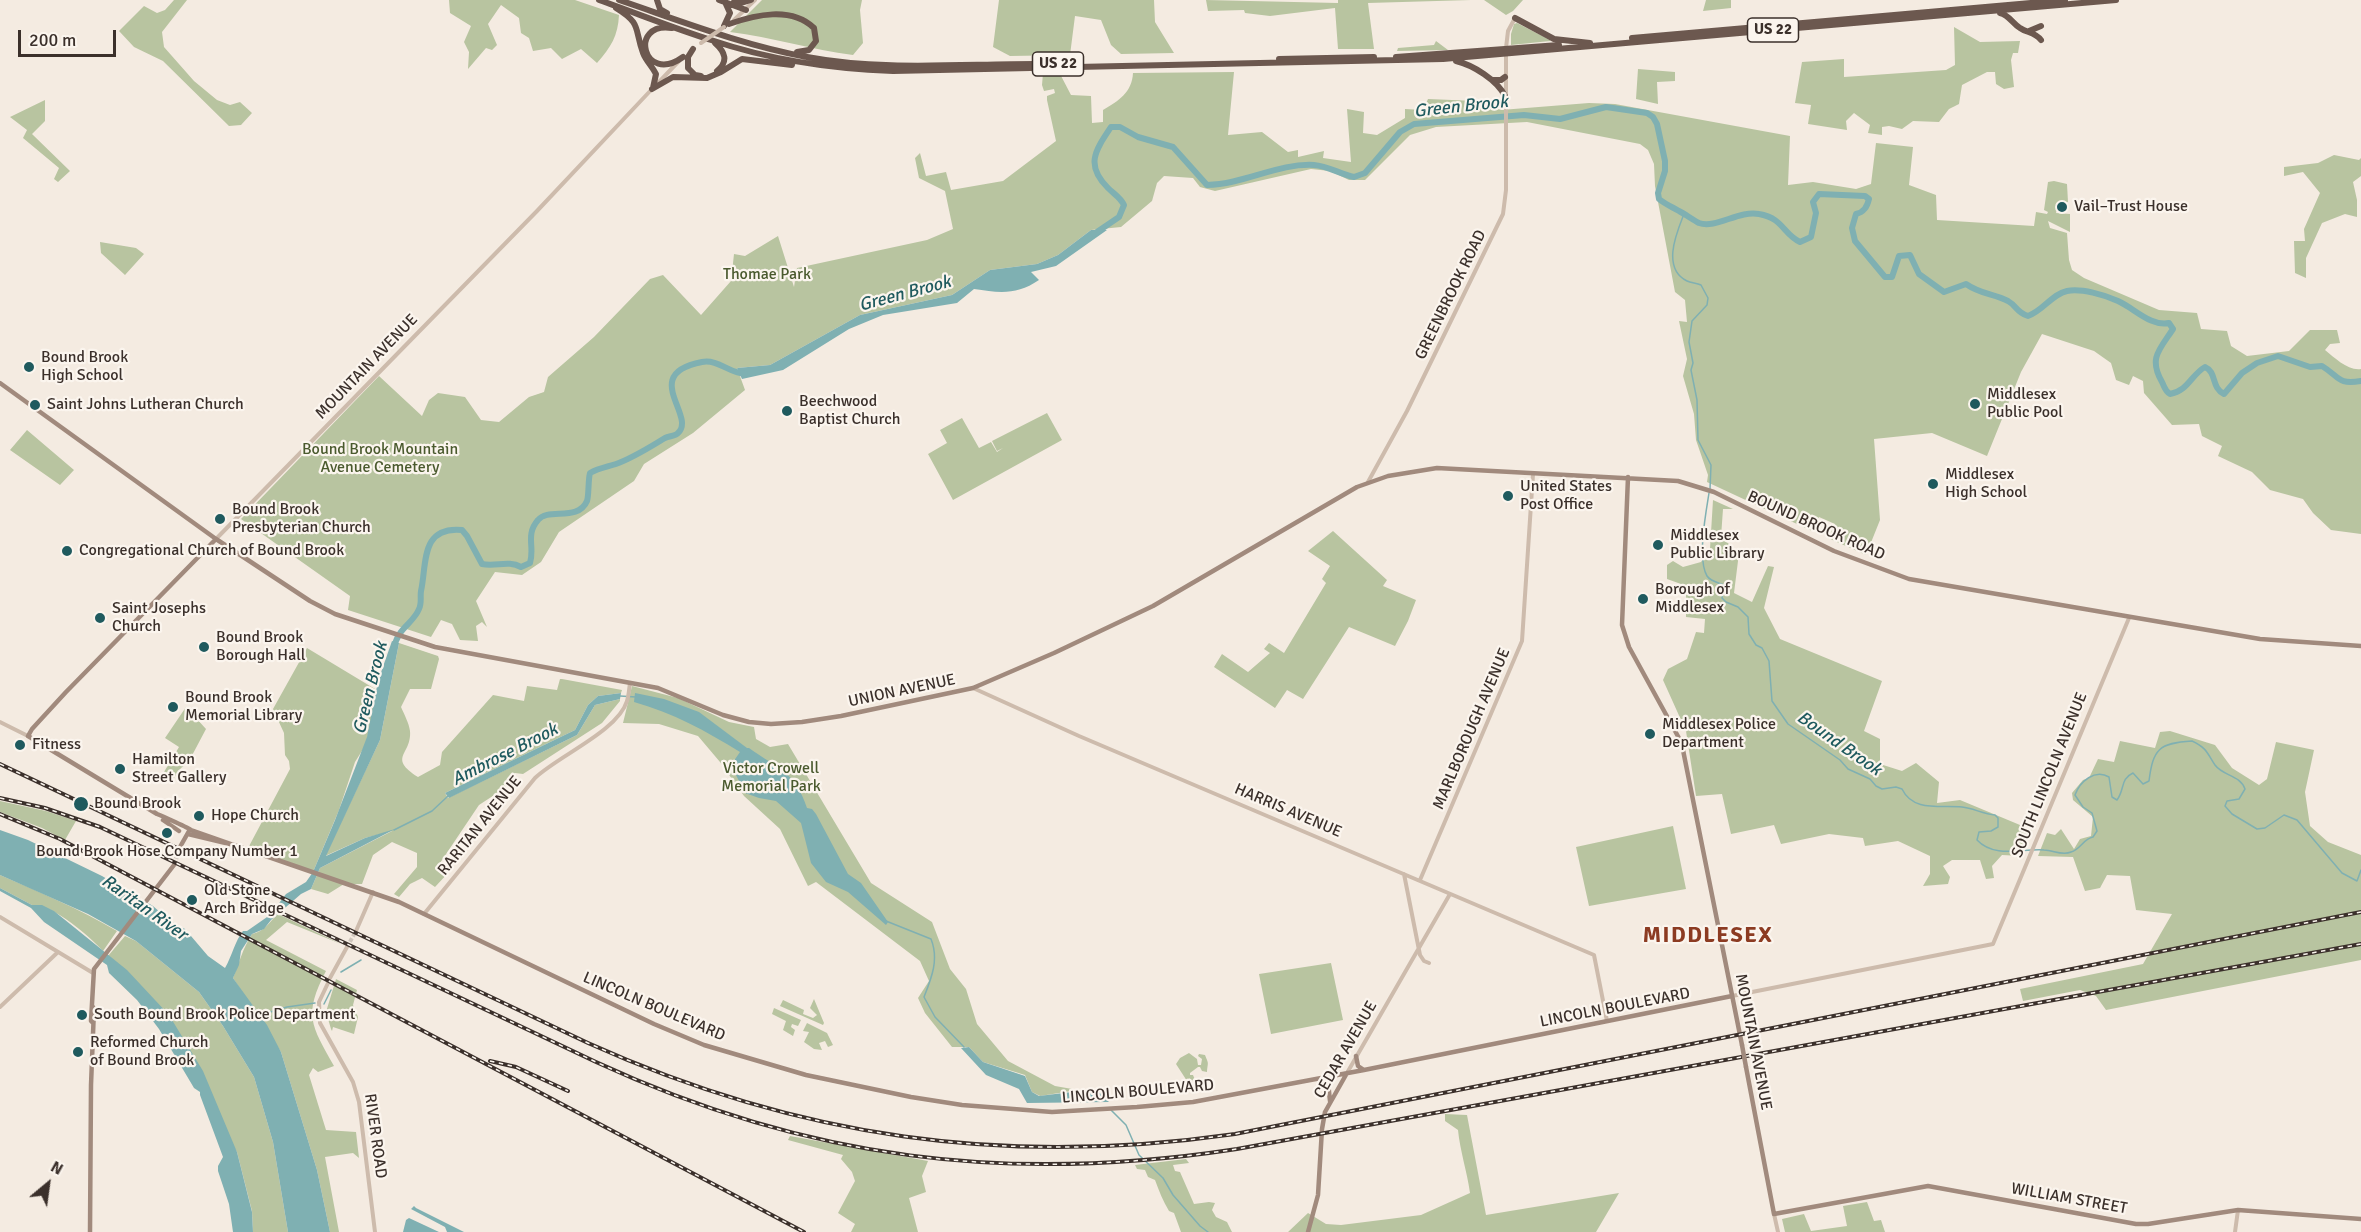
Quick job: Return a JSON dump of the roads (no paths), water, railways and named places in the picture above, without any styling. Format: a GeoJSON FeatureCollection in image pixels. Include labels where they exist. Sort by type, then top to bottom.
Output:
{"type":"FeatureCollection","features":[{"type":"Feature","properties":{"kind":"highway","name":"US 22"},"geometry":{"type":"LineString","coordinates":[[619,0],[722,36],[765,48],[825,60],[894,66],[1395,57],[1506,51],[2116,0]]}},
{"type":"Feature","properties":{"kind":"highway"},"geometry":{"type":"LineString","coordinates":[[625,0],[641,0]]}},
{"type":"Feature","properties":{"kind":"highway"},"geometry":{"type":"LineString","coordinates":[[657,0],[660,9],[681,21]]}},
{"type":"Feature","properties":{"kind":"highway"},"geometry":{"type":"LineString","coordinates":[[724,1],[741,3],[753,0]]}},
{"type":"Feature","properties":{"kind":"highway","name":"US 22"},"geometry":{"type":"LineString","coordinates":[[1506,51],[2065,0]]}},
{"type":"Feature","properties":{"kind":"highway"},"geometry":{"type":"LineString","coordinates":[[602,1],[712,41],[772,57],[820,66]]}},
{"type":"Feature","properties":{"kind":"highway"},"geometry":{"type":"LineString","coordinates":[[602,1],[627,15],[635,23],[644,55],[656,74],[652,89]]}},
{"type":"Feature","properties":{"kind":"highway"},"geometry":{"type":"LineString","coordinates":[[724,1],[746,10]]}},
{"type":"Feature","properties":{"kind":"highway"},"geometry":{"type":"LineString","coordinates":[[724,1],[730,13],[724,27]]}},
{"type":"Feature","properties":{"kind":"highway"},"geometry":{"type":"LineString","coordinates":[[1994,11],[2005,14],[2019,27],[2037,34],[2041,40]]}},
{"type":"Feature","properties":{"kind":"highway"},"geometry":{"type":"LineString","coordinates":[[724,27],[760,15],[781,15],[801,20],[816,32],[815,45],[807,52],[765,48]]}},
{"type":"Feature","properties":{"kind":"highway"},"geometry":{"type":"LineString","coordinates":[[1515,18],[1554,39],[1590,43]]}},
{"type":"Feature","properties":{"kind":"highway"},"geometry":{"type":"LineString","coordinates":[[2028,31],[2041,26]]}},
{"type":"Feature","properties":{"kind":"highway"},"geometry":{"type":"LineString","coordinates":[[683,57],[669,65],[656,63],[648,56],[645,41],[649,33],[658,28],[687,32]]}},
{"type":"Feature","properties":{"kind":"highway"},"geometry":{"type":"LineString","coordinates":[[693,49],[687,61],[689,70],[695,75],[708,75],[718,70],[724,62],[723,50],[712,41]]}},
{"type":"Feature","properties":{"kind":"highway"},"geometry":{"type":"LineString","coordinates":[[652,89],[678,76],[706,78],[742,59],[800,66],[892,71],[1443,59],[1506,51]]}},
{"type":"Feature","properties":{"kind":"highway"},"geometry":{"type":"LineString","coordinates":[[1443,59],[1465,63],[1492,80],[1505,96]]}},
{"type":"Feature","properties":{"kind":"highway"},"geometry":{"type":"LineString","coordinates":[[1492,80],[1501,80],[1505,77]]}},
{"type":"Feature","properties":{"kind":"main road","name":"UNION AVENUE"},"geometry":{"type":"LineString","coordinates":[[0,383],[216,539],[319,607],[411,640],[465,654],[664,690],[734,719],[771,724],[841,716],[973,688],[1153,606],[1334,499],[1368,482]]}},
{"type":"Feature","properties":{"kind":"main road","name":"BOUND BROOK ROAD"},"geometry":{"type":"LineString","coordinates":[[1368,482],[1430,468],[1678,481],[1714,492],[1834,551],[1909,579],[2260,639],[2361,646]]}},
{"type":"Feature","properties":{"kind":"main road","name":"MOUNTAIN AVENUE"},"geometry":{"type":"LineString","coordinates":[[1628,477],[1622,625],[1629,647],[1680,740],[1683,750],[1774,1214]]}},
{"type":"Feature","properties":{"kind":"main road","name":"MOUNTAIN AVENUE"},"geometry":{"type":"LineString","coordinates":[[28,736],[66,692],[216,539]]}},
{"type":"Feature","properties":{"kind":"main road","name":"LINCOLN BOULEVARD"},"geometry":{"type":"LineString","coordinates":[[28,736],[184,831],[234,845],[373,892],[654,1024],[704,1045],[773,1066],[890,1093],[953,1104],[1042,1112],[1116,1109],[1212,1099],[1732,996]]}},
{"type":"Feature","properties":{"kind":"main road"},"geometry":{"type":"LineString","coordinates":[[180,844],[184,831]]}},
{"type":"Feature","properties":{"kind":"main road"},"geometry":{"type":"LineString","coordinates":[[90,1232],[93,973],[97,964],[174,865]]}},
{"type":"Feature","properties":{"kind":"main road"},"geometry":{"type":"LineString","coordinates":[[1356,1056],[1358,1066],[1364,1070]]}},
{"type":"Feature","properties":{"kind":"main road","name":"CEDAR AVENUE"},"geometry":{"type":"LineString","coordinates":[[1308,1232],[1318,1196],[1322,1123],[1329,1104],[1347,1073]]}},
{"type":"Feature","properties":{"kind":"main road"},"geometry":{"type":"LineString","coordinates":[[1321,1078],[1328,1082],[1331,1096],[1329,1104]]}},
{"type":"Feature","properties":{"kind":"main road","name":"WILLIAM STREET"},"geometry":{"type":"LineString","coordinates":[[1774,1214],[1928,1186],[2136,1224],[2238,1210],[2361,1219]]}},
{"type":"Feature","properties":{"kind":"street","name":"MOUNTAIN AVENUE"},"geometry":{"type":"LineString","coordinates":[[216,539],[529,219],[683,57],[746,10],[753,0]]}},
{"type":"Feature","properties":{"kind":"street","name":"GREENBROOK ROAD"},"geometry":{"type":"LineString","coordinates":[[1368,482],[1411,402],[1502,219],[1506,200],[1506,51],[1508,31],[1515,18]]}},
{"type":"Feature","properties":{"kind":"street","name":"MARLBOROUGH AVENUE"},"geometry":{"type":"LineString","coordinates":[[1420,880],[1522,641],[1533,474]]}},
{"type":"Feature","properties":{"kind":"street","name":"SOUTH LINCOLN AVENUE"},"geometry":{"type":"LineString","coordinates":[[1994,943],[2129,618]]}},
{"type":"Feature","properties":{"kind":"street","name":"RARITAN AVENUE"},"geometry":{"type":"LineString","coordinates":[[424,914],[535,778],[552,763],[596,736],[617,715],[628,700],[630,683]]}},
{"type":"Feature","properties":{"kind":"street","name":"HARRIS AVENUE"},"geometry":{"type":"LineString","coordinates":[[973,688],[1078,736],[1594,955],[1607,1022]]}},
{"type":"Feature","properties":{"kind":"street"},"geometry":{"type":"LineString","coordinates":[[0,722],[28,736]]}},
{"type":"Feature","properties":{"kind":"street"},"geometry":{"type":"LineString","coordinates":[[1404,874],[1418,946],[1422,959],[1429,963]]}},
{"type":"Feature","properties":{"kind":"street"},"geometry":{"type":"LineString","coordinates":[[356,931],[373,892]]}},
{"type":"Feature","properties":{"kind":"street","name":"CEDAR AVENUE"},"geometry":{"type":"LineString","coordinates":[[1347,1073],[1418,946],[1450,894]]}},
{"type":"Feature","properties":{"kind":"street"},"geometry":{"type":"LineString","coordinates":[[0,917],[93,973]]}},
{"type":"Feature","properties":{"kind":"street","name":"LINCOLN BOULEVARD"},"geometry":{"type":"LineString","coordinates":[[1732,996],[1994,943]]}},
{"type":"Feature","properties":{"kind":"street","name":"RIVER ROAD"},"geometry":{"type":"LineString","coordinates":[[347,947],[319,1002],[318,1018],[353,1082],[359,1102],[375,1232]]}},
{"type":"Feature","properties":{"kind":"street"},"geometry":{"type":"LineString","coordinates":[[0,1007],[58,952]]}},
{"type":"Feature","properties":{"kind":"street"},"geometry":{"type":"LineString","coordinates":[[2235,1232],[2238,1210]]}},
{"type":"Feature","properties":{"kind":"street","name":"MOUNTAIN AVENUE"},"geometry":{"type":"LineString","coordinates":[[1774,1214],[1778,1232]]}},
{"type":"Feature","properties":{"kind":"water"},"geometry":{"type":"Polygon","coordinates":[[[1091,230],[1107,230],[1056,266],[1031,272],[1039,280],[1031,285],[1008,292],[974,289],[957,303],[883,315],[849,329],[783,370],[742,379],[737,368],[770,365],[860,315],[952,295],[990,270],[1037,264],[1058,255],[1091,230]]]}},
{"type":"Feature","properties":{"kind":"water","name":"Raritan River"},"geometry":{"type":"Polygon","coordinates":[[[392,641],[399,643],[380,740],[326,856],[365,838],[395,829],[320,868],[311,889],[301,894],[264,929],[252,934],[241,951],[239,965],[233,978],[267,1025],[281,1052],[317,1170],[330,1232],[288,1232],[273,1142],[254,1077],[199,992],[136,941],[88,914],[0,875],[0,830],[28,840],[102,876],[153,906],[170,921],[185,929],[208,956],[225,968],[243,931],[247,931],[270,915],[286,894],[306,882],[313,872],[367,737],[378,681],[392,641]]]}},
{"type":"Feature","properties":{"kind":"water"},"geometry":{"type":"Polygon","coordinates":[[[621,693],[620,699],[595,705],[577,735],[449,798],[445,793],[575,730],[588,705],[598,696],[621,693]]]}},
{"type":"Feature","properties":{"kind":"water"},"geometry":{"type":"Polygon","coordinates":[[[635,693],[664,699],[699,712],[791,778],[807,808],[812,809],[816,814],[848,874],[861,883],[888,922],[886,925],[848,892],[826,882],[811,863],[801,823],[776,801],[745,793],[731,765],[740,752],[689,723],[634,702],[635,693]]]}},
{"type":"Feature","properties":{"kind":"water"},"geometry":{"type":"Polygon","coordinates":[[[0,888],[32,905],[42,905],[54,911],[127,970],[169,1015],[203,1071],[237,1152],[252,1212],[253,1232],[233,1232],[229,1204],[218,1171],[223,1157],[200,1092],[194,1088],[159,1029],[137,1000],[109,973],[107,965],[44,922],[31,908],[0,891],[0,888]]]}},
{"type":"Feature","properties":{"kind":"water"},"geometry":{"type":"Polygon","coordinates":[[[969,1047],[983,1062],[1025,1076],[1032,1092],[1039,1096],[1096,1089],[1109,1102],[1027,1103],[1019,1089],[986,1075],[961,1048],[969,1047]]]}},
{"type":"Feature","properties":{"kind":"water"},"geometry":{"type":"Polygon","coordinates":[[[414,1206],[464,1232],[447,1232],[445,1227],[411,1209],[414,1206]]]}},
{"type":"Feature","properties":{"kind":"water"},"geometry":{"type":"Polygon","coordinates":[[[409,1218],[439,1232],[403,1232],[406,1220],[409,1218]]]}},
{"type":"Feature","properties":{"kind":"waterway","name":"Green Brook"},"geometry":{"type":"LineString","coordinates":[[1094,234],[1119,217],[1124,205],[1101,180],[1095,165],[1097,151],[1111,127],[1120,127],[1138,137],[1173,147],[1207,185],[1221,184],[1301,165],[1319,166],[1354,177],[1365,173],[1400,132],[1414,124],[1524,115],[1560,119],[1606,107],[1647,113],[1653,117],[1657,124],[1665,161],[1665,171],[1658,193],[1659,199],[1699,223],[1713,224],[1751,213],[1759,214],[1773,219],[1800,242],[1811,237],[1816,213],[1813,202],[1819,194],[1865,196],[1869,199],[1867,204],[1856,214],[1852,228],[1855,241],[1885,277],[1892,277],[1899,256],[1910,255],[1919,274],[1944,292],[1966,284],[1976,290],[2008,301],[2028,316],[2062,293],[2079,290],[2113,299],[2149,320],[2169,323],[2173,329],[2157,354],[2156,366],[2165,389],[2170,394],[2181,390],[2205,367],[2211,372],[2217,388],[2224,394],[2242,373],[2257,363],[2278,356],[2310,367],[2322,366],[2343,381],[2361,381]]}},
{"type":"Feature","properties":{"kind":"waterway","name":"Bound Brook"},"geometry":{"type":"LineString","coordinates":[[1684,214],[1673,249],[1675,268],[1679,275],[1687,281],[1701,285],[1708,298],[1707,305],[1692,321],[1689,342],[1693,363],[1691,370],[1697,400],[1698,440],[1711,465],[1710,489]]}},
{"type":"Feature","properties":{"kind":"waterway","name":"Green Brook"},"geometry":{"type":"LineString","coordinates":[[394,648],[402,630],[420,607],[428,549],[432,540],[439,534],[448,530],[462,530],[482,564],[511,564],[521,567],[530,563],[531,536],[534,525],[543,516],[570,513],[583,507],[588,498],[590,473],[629,459],[678,433],[682,426],[672,385],[674,376],[684,368],[702,362],[713,362],[745,374]]}},
{"type":"Feature","properties":{"kind":"waterway","name":"Bound Brook"},"geometry":{"type":"LineString","coordinates":[[1709,493],[1703,535],[1704,568],[1708,578],[1724,585],[1722,598],[1738,607],[1748,617],[1749,634],[1756,645],[1762,648],[1769,661],[1772,701],[1788,724],[1840,760],[1848,769],[1870,779],[1876,786],[1882,789],[1896,787],[1902,789],[1913,801],[1928,806],[1962,807],[1995,815],[1998,818],[1998,827],[1991,831],[1979,832],[1977,840],[1992,849],[2068,853],[2093,837],[2097,831],[2092,813],[2083,807],[2075,795],[2084,781],[2098,774],[2109,777],[2112,797],[2117,800],[2124,781],[2129,775],[2133,773],[2143,784],[2149,781],[2156,755],[2165,746],[2192,741],[2204,749],[2218,769],[2243,784],[2245,789],[2239,799],[2227,801],[2225,806],[2232,814],[2257,829],[2265,828],[2284,815],[2297,820],[2342,873],[2357,881],[2361,870]]}},
{"type":"Feature","properties":{"kind":"waterway","name":"Ambrose Brook"},"geometry":{"type":"LineString","coordinates":[[620,696],[636,697]]}},
{"type":"Feature","properties":{"kind":"waterway","name":"Ambrose Brook"},"geometry":{"type":"LineString","coordinates":[[394,830],[432,811],[448,796]]}},
{"type":"Feature","properties":{"kind":"waterway","name":"Ambrose Brook"},"geometry":{"type":"LineString","coordinates":[[886,921],[931,939],[934,961],[932,975],[924,997],[935,1017],[964,1047]]}},
{"type":"Feature","properties":{"kind":"waterway"},"geometry":{"type":"LineString","coordinates":[[341,972],[361,960]]}},
{"type":"Feature","properties":{"kind":"waterway"},"geometry":{"type":"LineString","coordinates":[[324,1004],[331,990]]}},
{"type":"Feature","properties":{"kind":"waterway"},"geometry":{"type":"LineString","coordinates":[[260,1015],[287,1007],[315,1003]]}},
{"type":"Feature","properties":{"kind":"waterway","name":"Ambrose Brook"},"geometry":{"type":"LineString","coordinates":[[1111,1110],[1126,1125],[1139,1155],[1163,1178],[1173,1195],[1208,1232]]}},
{"type":"Feature","properties":{"kind":"tunnel"},"geometry":{"type":"LineString","coordinates":[[174,865],[180,847]]}},
{"type":"Feature","properties":{"kind":"tunnel"},"geometry":{"type":"LineString","coordinates":[[347,947],[356,931]]}},
{"type":"Feature","properties":{"kind":"railway"},"geometry":{"type":"LineString","coordinates":[[0,764],[588,1043],[667,1076],[746,1102],[825,1122],[904,1136],[985,1145],[1067,1147],[1150,1143],[1235,1134],[2361,912]]}},
{"type":"Feature","properties":{"kind":"railway"},"geometry":{"type":"LineString","coordinates":[[0,798],[45,808],[100,827],[596,1062],[675,1095],[753,1122],[832,1142],[910,1155],[989,1163],[1070,1164],[1152,1159],[1237,1149],[2361,944]]}},
{"type":"Feature","properties":{"kind":"railway"},"geometry":{"type":"LineString","coordinates":[[0,814],[60,839],[804,1232]]}},
{"type":"Feature","properties":{"kind":"railway"},"geometry":{"type":"LineString","coordinates":[[490,1061],[516,1067],[568,1091]]}},
{"type":"Feature","properties":{"kind":"place","name":"Vail–Trust House"},"geometry":{"type":"Point","coordinates":[2062,207]}},
{"type":"Feature","properties":{"kind":"place","name":"Bound Brook High School"},"geometry":{"type":"Point","coordinates":[29,367]}},
{"type":"Feature","properties":{"kind":"place","name":"Middlesex Public Pool"},"geometry":{"type":"Point","coordinates":[1975,404]}},
{"type":"Feature","properties":{"kind":"place","name":"Saint Johns Lutheran Church"},"geometry":{"type":"Point","coordinates":[35,405]}},
{"type":"Feature","properties":{"kind":"place","name":"Beechwood Baptist Church"},"geometry":{"type":"Point","coordinates":[787,411]}},
{"type":"Feature","properties":{"kind":"place","name":"Middlesex High School"},"geometry":{"type":"Point","coordinates":[1933,484]}},
{"type":"Feature","properties":{"kind":"place","name":"United States Post Office"},"geometry":{"type":"Point","coordinates":[1508,496]}},
{"type":"Feature","properties":{"kind":"place","name":"Bound Brook Presbyterian Church"},"geometry":{"type":"Point","coordinates":[220,519]}},
{"type":"Feature","properties":{"kind":"place","name":"Middlesex Public Library"},"geometry":{"type":"Point","coordinates":[1658,545]}},
{"type":"Feature","properties":{"kind":"place","name":"Congregational Church of Bound Brook"},"geometry":{"type":"Point","coordinates":[67,551]}},
{"type":"Feature","properties":{"kind":"place","name":"Borough of Middlesex"},"geometry":{"type":"Point","coordinates":[1643,599]}},
{"type":"Feature","properties":{"kind":"place","name":"Saint Josephs Church"},"geometry":{"type":"Point","coordinates":[100,618]}},
{"type":"Feature","properties":{"kind":"place","name":"Bound Brook Borough Hall"},"geometry":{"type":"Point","coordinates":[204,647]}},
{"type":"Feature","properties":{"kind":"place","name":"Bound Brook Memorial Library"},"geometry":{"type":"Point","coordinates":[173,707]}},
{"type":"Feature","properties":{"kind":"place","name":"Middlesex Police Department"},"geometry":{"type":"Point","coordinates":[1650,734]}},
{"type":"Feature","properties":{"kind":"place","name":"Fitness"},"geometry":{"type":"Point","coordinates":[20,745]}},
{"type":"Feature","properties":{"kind":"place","name":"Hamilton Street Gallery"},"geometry":{"type":"Point","coordinates":[120,769]}},
{"type":"Feature","properties":{"kind":"place","name":"Bound Brook"},"geometry":{"type":"Point","coordinates":[81,804]}},
{"type":"Feature","properties":{"kind":"place","name":"Hope Church"},"geometry":{"type":"Point","coordinates":[199,816]}},
{"type":"Feature","properties":{"kind":"place","name":"Bound Brook Hose Company Number 1"},"geometry":{"type":"Point","coordinates":[167,833]}},
{"type":"Feature","properties":{"kind":"place","name":"Old Stone Arch Bridge"},"geometry":{"type":"Point","coordinates":[192,900]}},
{"type":"Feature","properties":{"kind":"place","name":"South Bound Brook Police Department"},"geometry":{"type":"Point","coordinates":[82,1015]}},
{"type":"Feature","properties":{"kind":"place","name":"Reformed Church of Bound Brook"},"geometry":{"type":"Point","coordinates":[78,1052]}},
{"type":"Feature","properties":{"kind":"district","name":"MIDDLESEX"},"geometry":{"type":"Point","coordinates":[1708,936]}},
{"type":"Feature","properties":{"kind":"park label","name":"Thomae Park"},"geometry":{"type":"Point","coordinates":[767,275]}},
{"type":"Feature","properties":{"kind":"park label","name":"Bound Brook Mountain Avenue Cemetery"},"geometry":{"type":"Point","coordinates":[380,459]}},
{"type":"Feature","properties":{"kind":"park label","name":"Victor Crowell Memorial Park"},"geometry":{"type":"Point","coordinates":[771,778]}}]}
